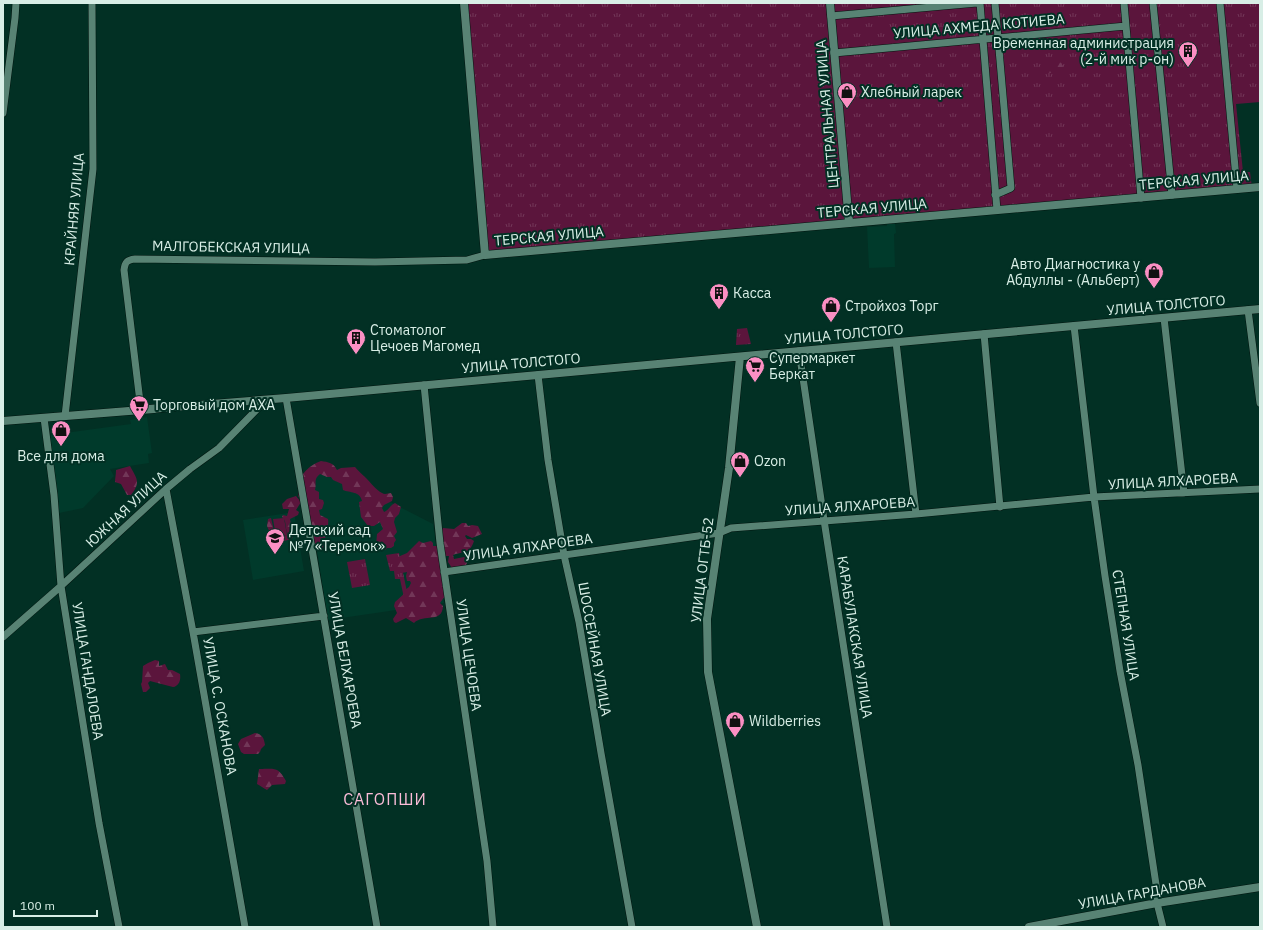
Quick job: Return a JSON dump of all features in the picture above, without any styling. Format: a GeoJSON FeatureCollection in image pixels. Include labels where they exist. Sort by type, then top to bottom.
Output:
{"type":"FeatureCollection","features":[{"type":"Feature","properties":{"kind":"street"},"geometry":{"type":"LineString","coordinates":[[3,113],[16,3]]}},
{"type":"Feature","properties":{"kind":"street","name":"КРАЙНЯЯ УЛИЦА"},"geometry":{"type":"LineString","coordinates":[[65,416],[93,169],[92,3]]}},
{"type":"Feature","properties":{"kind":"street"},"geometry":{"type":"LineString","coordinates":[[464,3],[485,255]]}},
{"type":"Feature","properties":{"kind":"street","name":"ЦЕНТРАЛЬНАЯ УЛИЦА"},"geometry":{"type":"LineString","coordinates":[[830,3],[849,223]]}},
{"type":"Feature","properties":{"kind":"street","name":"УЛИЦА АХМЕДА КОТИЕВА"},"geometry":{"type":"LineString","coordinates":[[831,16],[977,3]]}},
{"type":"Feature","properties":{"kind":"street"},"geometry":{"type":"LineString","coordinates":[[980,3],[996,210]]}},
{"type":"Feature","properties":{"kind":"street"},"geometry":{"type":"LineString","coordinates":[[995,3],[1011,188],[996,195]]}},
{"type":"Feature","properties":{"kind":"street"},"geometry":{"type":"LineString","coordinates":[[1124,3],[1141,198]]}},
{"type":"Feature","properties":{"kind":"street"},"geometry":{"type":"LineString","coordinates":[[1153,3],[1172,195]]}},
{"type":"Feature","properties":{"kind":"street"},"geometry":{"type":"LineString","coordinates":[[1220,3],[1237,189]]}},
{"type":"Feature","properties":{"kind":"street","name":"УЛИЦА АХМЕДА КОТИЕВА"},"geometry":{"type":"LineString","coordinates":[[834,52],[1126,26]]}},
{"type":"Feature","properties":{"kind":"street","name":"ТЕРСКАЯ УЛИЦА"},"geometry":{"type":"LineString","coordinates":[[485,255],[1260,187]]}},
{"type":"Feature","properties":{"kind":"street","name":"МАЛГОБЕКСКАЯ УЛИЦА"},"geometry":{"type":"LineString","coordinates":[[145,409],[124,270],[125,263],[128,260],[383,262],[466,260],[485,255]]}},
{"type":"Feature","properties":{"kind":"street","name":"УЛИЦА ТОЛСТОГО"},"geometry":{"type":"LineString","coordinates":[[286,398],[1260,309]]}},
{"type":"Feature","properties":{"kind":"street"},"geometry":{"type":"LineString","coordinates":[[1248,310],[1260,403]]}},
{"type":"Feature","properties":{"kind":"street"},"geometry":{"type":"LineString","coordinates":[[1164,318],[1184,493]]}},
{"type":"Feature","properties":{"kind":"street","name":"СТЕПНАЯ УЛИЦА"},"geometry":{"type":"LineString","coordinates":[[1074,326],[1094,497],[1120,671],[1138,765],[1157,891],[1157,903],[1163,927]]}},
{"type":"Feature","properties":{"kind":"street"},"geometry":{"type":"LineString","coordinates":[[984,334],[1000,507]]}},
{"type":"Feature","properties":{"kind":"street"},"geometry":{"type":"LineString","coordinates":[[896,342],[916,514]]}},
{"type":"Feature","properties":{"kind":"street","name":"КАРАБУЛАКСКАЯ УЛИЦА"},"geometry":{"type":"LineString","coordinates":[[799,351],[887,927]]}},
{"type":"Feature","properties":{"kind":"street","name":"УЛИЦА ОГТБ-52"},"geometry":{"type":"LineString","coordinates":[[740,357],[729,468],[707,619],[708,672],[757,927]]}},
{"type":"Feature","properties":{"kind":"street","name":"ШОССЕЙНАЯ УЛИЦА"},"geometry":{"type":"LineString","coordinates":[[538,375],[548,460],[564,555],[579,622],[632,927]]}},
{"type":"Feature","properties":{"kind":"street","name":"УЛИЦА ЦЕЧОЕВА"},"geometry":{"type":"LineString","coordinates":[[424,385],[444,572],[487,861],[493,927]]}},
{"type":"Feature","properties":{"kind":"street"},"geometry":{"type":"LineString","coordinates":[[145,409],[286,398]]}},
{"type":"Feature","properties":{"kind":"street"},"geometry":{"type":"LineString","coordinates":[[3,421],[286,398]]}},
{"type":"Feature","properties":{"kind":"street","name":"УЛИЦА БЕЛХАРОЕВА"},"geometry":{"type":"LineString","coordinates":[[286,398],[377,927]]}},
{"type":"Feature","properties":{"kind":"street","name":"ЮЖНАЯ УЛИЦА"},"geometry":{"type":"LineString","coordinates":[[3,637],[61,586],[166,489],[218,448],[266,400]]}},
{"type":"Feature","properties":{"kind":"street","name":"УЛИЦА ГАНДАЛОЕВА"},"geometry":{"type":"LineString","coordinates":[[44,418],[54,495],[61,586],[99,823],[119,927]]}},
{"type":"Feature","properties":{"kind":"street","name":"УЛИЦА С. ОСКАНОВА"},"geometry":{"type":"LineString","coordinates":[[166,489],[245,927]]}},
{"type":"Feature","properties":{"kind":"street","name":"УЛИЦА ЯЛХАРОЕВА"},"geometry":{"type":"LineString","coordinates":[[444,572],[720,533],[732,528],[1000,507],[1094,497],[1260,490]]}},
{"type":"Feature","properties":{"kind":"street"},"geometry":{"type":"LineString","coordinates":[[193,632],[324,616]]}},
{"type":"Feature","properties":{"kind":"street","name":"УЛИЦА ГАРДАНОВА"},"geometry":{"type":"LineString","coordinates":[[1029,927],[1157,903],[1260,887]]}},
{"type":"Feature","properties":{"kind":"shaded area"},"geometry":{"type":"Polygon","coordinates":[[[887,223],[895,223],[895,267],[869,268],[867,227],[887,226],[887,223]]]}},
{"type":"Feature","properties":{"kind":"shaded area"},"geometry":{"type":"Polygon","coordinates":[[[147,417],[152,453],[148,454],[149,463],[110,469],[114,476],[83,508],[59,513],[50,435],[131,424],[130,420],[147,417]]]}},
{"type":"Feature","properties":{"kind":"shaded area"},"geometry":{"type":"Polygon","coordinates":[[[326,469],[433,524],[444,603],[328,620],[305,473],[326,469]]]}},
{"type":"Feature","properties":{"kind":"shaded area","name":"Детский сад №7 «Теремок»"},"geometry":{"type":"Polygon","coordinates":[[[294,512],[304,571],[253,580],[243,520],[294,512]]]}},
{"type":"Feature","properties":{"kind":"green space"},"geometry":{"type":"Polygon","coordinates":[[[464,3],[1260,3],[1260,102],[1236,104],[1243,172],[1250,172],[1252,188],[485,255],[464,3]]]}},
{"type":"Feature","properties":{"kind":"green space"},"geometry":{"type":"Polygon","coordinates":[[[1060,62],[1063,66],[1061,70],[1051,73],[1045,72],[1047,67],[1052,66],[1053,63],[1060,62]]]}},
{"type":"Feature","properties":{"kind":"green space"},"geometry":{"type":"Polygon","coordinates":[[[747,328],[751,344],[736,345],[737,329],[747,328]]]}},
{"type":"Feature","properties":{"kind":"green space"},"geometry":{"type":"Polygon","coordinates":[[[321,461],[332,464],[337,470],[341,468],[355,467],[380,492],[384,494],[391,493],[393,497],[392,501],[384,505],[382,508],[384,512],[395,503],[401,507],[394,522],[397,532],[394,536],[396,540],[394,546],[385,550],[378,550],[376,546],[377,534],[383,529],[380,522],[374,526],[368,526],[361,517],[359,502],[362,501],[359,495],[343,490],[342,484],[333,480],[331,477],[320,474],[316,480],[315,490],[319,492],[319,499],[323,500],[324,503],[322,509],[319,510],[320,515],[328,519],[328,522],[324,543],[326,548],[323,550],[319,546],[317,547],[304,526],[308,504],[303,503],[298,496],[299,488],[297,486],[306,470],[321,461]]]}},
{"type":"Feature","properties":{"kind":"green space"},"geometry":{"type":"Polygon","coordinates":[[[130,466],[136,477],[137,484],[131,495],[127,495],[121,484],[115,482],[116,470],[130,466]]]}},
{"type":"Feature","properties":{"kind":"green space"},"geometry":{"type":"Polygon","coordinates":[[[296,496],[301,502],[296,510],[299,512],[298,515],[290,519],[293,537],[274,544],[272,543],[268,534],[270,533],[267,526],[268,519],[271,518],[275,535],[277,537],[287,535],[285,521],[282,517],[283,515],[287,516],[289,509],[283,509],[282,504],[287,499],[296,496]]]}},
{"type":"Feature","properties":{"kind":"green space"},"geometry":{"type":"Polygon","coordinates":[[[284,518],[287,535],[276,537],[273,519],[284,518]]]}},
{"type":"Feature","properties":{"kind":"green space"},"geometry":{"type":"Polygon","coordinates":[[[462,523],[466,523],[468,526],[478,526],[482,534],[472,538],[466,535],[465,536],[467,539],[474,541],[470,549],[466,552],[453,555],[454,559],[464,557],[467,559],[466,565],[452,568],[448,562],[449,556],[446,556],[445,596],[440,603],[443,606],[442,611],[436,617],[418,620],[414,623],[406,618],[396,623],[394,622],[393,619],[397,613],[394,606],[395,602],[405,593],[405,590],[411,583],[410,581],[407,581],[407,572],[401,573],[395,565],[400,556],[407,553],[419,541],[423,543],[431,541],[433,546],[437,546],[440,531],[443,528],[454,529],[462,523]]]}},
{"type":"Feature","properties":{"kind":"green space"},"geometry":{"type":"Polygon","coordinates":[[[399,553],[408,597],[404,598],[400,579],[395,579],[394,571],[390,571],[386,555],[399,553]]]}},
{"type":"Feature","properties":{"kind":"green space"},"geometry":{"type":"Polygon","coordinates":[[[365,559],[370,585],[352,588],[347,562],[365,559]]]}},
{"type":"Feature","properties":{"kind":"green space"},"geometry":{"type":"Polygon","coordinates":[[[155,660],[159,661],[159,666],[165,664],[168,670],[172,670],[180,674],[179,682],[173,687],[150,681],[148,683],[150,688],[146,692],[143,692],[141,684],[143,666],[155,660]]]}},
{"type":"Feature","properties":{"kind":"green space"},"geometry":{"type":"Polygon","coordinates":[[[255,733],[264,739],[265,745],[258,754],[244,754],[241,752],[238,744],[241,739],[255,733]]]}},
{"type":"Feature","properties":{"kind":"green space"},"geometry":{"type":"Polygon","coordinates":[[[259,769],[275,769],[283,776],[286,781],[285,784],[272,785],[267,790],[257,784],[259,769]]]}},
{"type":"Feature","properties":{"kind":"place","name":"Временная администрация (2-й мик р-он)"},"geometry":{"type":"Point","coordinates":[1188,68]}},
{"type":"Feature","properties":{"kind":"place","name":"Хлебный ларек"},"geometry":{"type":"Point","coordinates":[847,109]}},
{"type":"Feature","properties":{"kind":"place","name":"Авто Диагностика у Абдуллы - (Альберт)"},"geometry":{"type":"Point","coordinates":[1154,289]}},
{"type":"Feature","properties":{"kind":"place","name":"Касса"},"geometry":{"type":"Point","coordinates":[719,310]}},
{"type":"Feature","properties":{"kind":"place","name":"Стройхоз Торг"},"geometry":{"type":"Point","coordinates":[831,323]}},
{"type":"Feature","properties":{"kind":"place","name":"Стоматолог Цечоев Магомед"},"geometry":{"type":"Point","coordinates":[356,355]}},
{"type":"Feature","properties":{"kind":"place","name":"Супермаркет Беркат"},"geometry":{"type":"Point","coordinates":[755,383]}},
{"type":"Feature","properties":{"kind":"place","name":"Торговый дом АХА"},"geometry":{"type":"Point","coordinates":[139,422]}},
{"type":"Feature","properties":{"kind":"place","name":"Все для дома"},"geometry":{"type":"Point","coordinates":[61,447]}},
{"type":"Feature","properties":{"kind":"place","name":"Ozon"},"geometry":{"type":"Point","coordinates":[740,478]}},
{"type":"Feature","properties":{"kind":"place","name":"Детский сад №7 «Теремок»"},"geometry":{"type":"Point","coordinates":[275,555]}},
{"type":"Feature","properties":{"kind":"place","name":"Wildberries"},"geometry":{"type":"Point","coordinates":[735,738]}},
{"type":"Feature","properties":{"kind":"district","name":"САГОПШИ"},"geometry":{"type":"Point","coordinates":[385,799]}}]}
